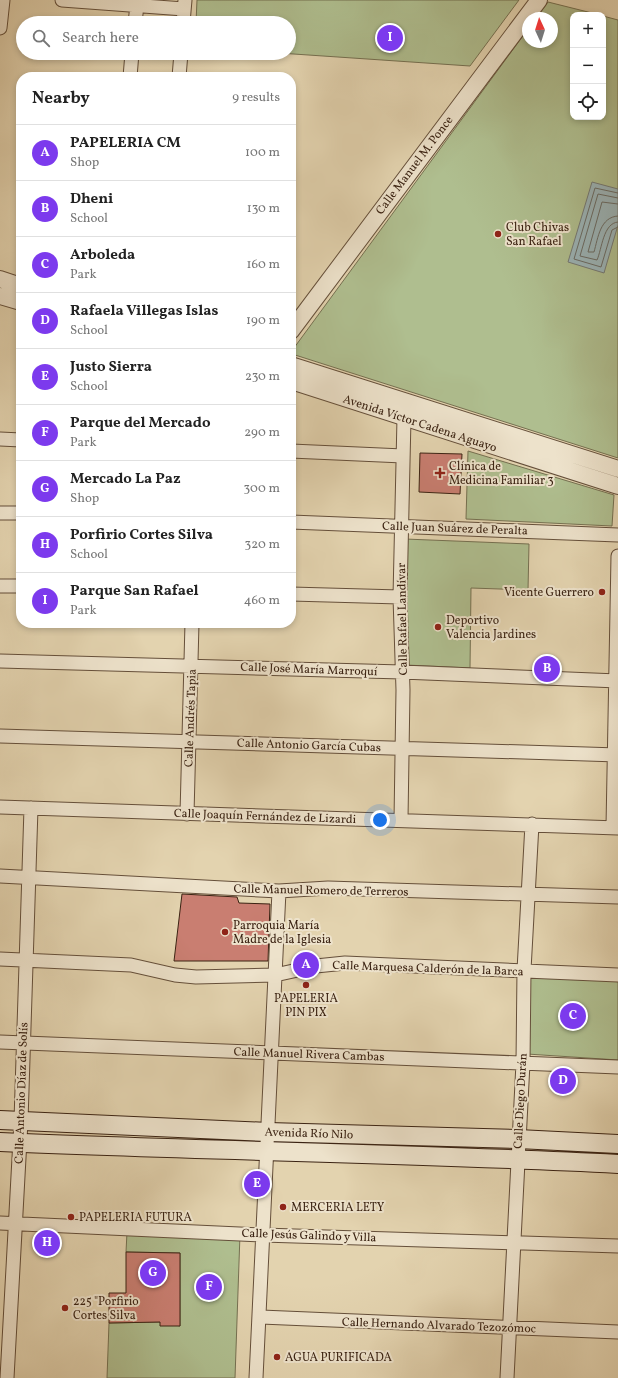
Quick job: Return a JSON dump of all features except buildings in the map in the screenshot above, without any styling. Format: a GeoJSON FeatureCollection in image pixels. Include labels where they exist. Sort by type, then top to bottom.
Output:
{"type":"FeatureCollection","features":[{"type":"Feature","properties":{"kind":"main road","name":"Avenida Río Nilo"},"geometry":{"type":"LineString","coordinates":[[0,1120],[268,1132],[518,1139],[618,1144]]}},
{"type":"Feature","properties":{"kind":"main road","name":"Avenida Río Nilo"},"geometry":{"type":"LineString","coordinates":[[0,1142],[517,1159],[618,1164]]}},
{"type":"Feature","properties":{"kind":"street"},"geometry":{"type":"LineString","coordinates":[[0,28],[3,0]]}},
{"type":"Feature","properties":{"kind":"street"},"geometry":{"type":"LineString","coordinates":[[62,0],[137,5],[184,4],[183,16]]}},
{"type":"Feature","properties":{"kind":"street","name":"Calle Manuel M. Ponce"},"geometry":{"type":"LineString","coordinates":[[296,324],[539,0]]}},
{"type":"Feature","properties":{"kind":"street"},"geometry":{"type":"LineString","coordinates":[[136,16],[137,5]]}},
{"type":"Feature","properties":{"kind":"street"},"geometry":{"type":"LineString","coordinates":[[130,72],[131,60]]}},
{"type":"Feature","properties":{"kind":"street"},"geometry":{"type":"LineString","coordinates":[[179,72],[180,60]]}},
{"type":"Feature","properties":{"kind":"street"},"geometry":{"type":"LineString","coordinates":[[0,279],[16,284]]}},
{"type":"Feature","properties":{"kind":"street"},"geometry":{"type":"LineString","coordinates":[[0,296],[16,301]]}},
{"type":"Feature","properties":{"kind":"street","name":"Avenida Víctor Cadena Aguayo"},"geometry":{"type":"LineString","coordinates":[[296,367],[618,469]]}},
{"type":"Feature","properties":{"kind":"street","name":"Avenida Víctor Cadena Aguayo"},"geometry":{"type":"LineString","coordinates":[[296,384],[618,486]]}},
{"type":"Feature","properties":{"kind":"street","name":"Calle Rafael Landívar"},"geometry":{"type":"LineString","coordinates":[[401,820],[403,748],[400,597],[404,418]]}},
{"type":"Feature","properties":{"kind":"street"},"geometry":{"type":"LineString","coordinates":[[0,439],[16,440]]}},
{"type":"Feature","properties":{"kind":"street"},"geometry":{"type":"LineString","coordinates":[[296,451],[403,456]]}},
{"type":"Feature","properties":{"kind":"street"},"geometry":{"type":"LineString","coordinates":[[0,513],[16,514]]}},
{"type":"Feature","properties":{"kind":"street","name":"Calle Juan Suárez de Peralta"},"geometry":{"type":"LineString","coordinates":[[296,522],[618,535]]}},
{"type":"Feature","properties":{"kind":"street"},"geometry":{"type":"LineString","coordinates":[[616,827],[618,556]]}},
{"type":"Feature","properties":{"kind":"street"},"geometry":{"type":"LineString","coordinates":[[0,586],[16,586]]}},
{"type":"Feature","properties":{"kind":"street"},"geometry":{"type":"LineString","coordinates":[[296,594],[400,597]]}},
{"type":"Feature","properties":{"kind":"street","name":"Calle Andrés Tapia"},"geometry":{"type":"LineString","coordinates":[[187,814],[192,628]]}},
{"type":"Feature","properties":{"kind":"street","name":"Calle José María Marroquí"},"geometry":{"type":"LineString","coordinates":[[0,661],[402,672],[617,681]]}},
{"type":"Feature","properties":{"kind":"street","name":"Calle Antonio García Cubas"},"geometry":{"type":"LineString","coordinates":[[0,736],[616,755]]}},
{"type":"Feature","properties":{"kind":"street","name":"Calle Joaquín Fernández de Lizardi"},"geometry":{"type":"LineString","coordinates":[[0,807],[616,827]]}},
{"type":"Feature","properties":{"kind":"street","name":"Calle Antonio Díaz de Solís"},"geometry":{"type":"LineString","coordinates":[[7,1378],[6,1304],[15,1224],[20,1143],[31,808]]}},
{"type":"Feature","properties":{"kind":"street","name":"Calle Diego Durán"},"geometry":{"type":"LineString","coordinates":[[507,1378],[522,1063],[524,970],[532,824]]}},
{"type":"Feature","properties":{"kind":"street","name":"Calle Manuel Romero de Terreros"},"geometry":{"type":"LineString","coordinates":[[0,876],[279,892],[328,888],[618,897]]}},
{"type":"Feature","properties":{"kind":"street"},"geometry":{"type":"LineString","coordinates":[[256,1378],[273,1052],[279,892]]}},
{"type":"Feature","properties":{"kind":"street","name":"Calle Marquesa Calderón de la Barca"},"geometry":{"type":"LineString","coordinates":[[0,959],[131,965],[176,975],[196,977],[275,976],[316,966],[345,963],[618,975]]}},
{"type":"Feature","properties":{"kind":"street","name":"Calle Manuel Rivera Cambas"},"geometry":{"type":"LineString","coordinates":[[0,1042],[618,1067]]}},
{"type":"Feature","properties":{"kind":"street","name":"Calle Jesús Galindo y Villa"},"geometry":{"type":"LineString","coordinates":[[0,1223],[263,1235],[618,1246]]}},
{"type":"Feature","properties":{"kind":"street","name":"Calle Hernando Alvarado Tezozómoc"},"geometry":{"type":"LineString","coordinates":[[260,1318],[618,1332]]}},
{"type":"Feature","properties":{"kind":"green space"},"geometry":{"type":"Polygon","coordinates":[[[197,0],[519,0],[470,66],[296,54],[296,16],[196,16],[197,0]]]}},
{"type":"Feature","properties":{"kind":"green space","name":"Club Chivas San Rafael"},"geometry":{"type":"Polygon","coordinates":[[[548,2],[588,12],[570,12],[570,120],[606,120],[606,17],[618,20],[618,458],[296,355],[296,345],[522,37],[522,48],[558,48],[558,12],[540,12],[548,2]]]}},
{"type":"Feature","properties":{"kind":"green space"},"geometry":{"type":"Polygon","coordinates":[[[468,451],[614,495],[612,526],[466,519],[468,451]]]}},
{"type":"Feature","properties":{"kind":"green space","name":"Deportivo Valencia Jardines"},"geometry":{"type":"Polygon","coordinates":[[[405,539],[529,544],[528,590],[471,588],[470,668],[406,665],[405,539]]]}},
{"type":"Feature","properties":{"kind":"green space"},"geometry":{"type":"Polygon","coordinates":[[[528,975],[618,979],[618,1060],[527,1054],[528,975]]]}},
{"type":"Feature","properties":{"kind":"green space"},"geometry":{"type":"Polygon","coordinates":[[[127,1232],[240,1234],[235,1378],[107,1378],[109,1323],[160,1322],[180,1326],[180,1253],[126,1252],[127,1232]]]}},
{"type":"Feature","properties":{"kind":"water"},"geometry":{"type":"Polygon","coordinates":[[[592,182],[618,189],[618,225],[604,273],[568,262],[592,182]]]}},
{"type":"Feature","properties":{"kind":"place","name":"Parque San Rafael"},"geometry":{"type":"Point","coordinates":[390,38]}},
{"type":"Feature","properties":{"kind":"place","name":"Club Chivas San Rafael"},"geometry":{"type":"Point","coordinates":[498,234]}},
{"type":"Feature","properties":{"kind":"place","name":"Clínica de Medicina Familiar 3"},"geometry":{"type":"Point","coordinates":[440,473]}},
{"type":"Feature","properties":{"kind":"place","name":"Vicente Guerrero"},"geometry":{"type":"Point","coordinates":[602,592]}},
{"type":"Feature","properties":{"kind":"place","name":"Deportivo Valencia Jardines"},"geometry":{"type":"Point","coordinates":[438,627]}},
{"type":"Feature","properties":{"kind":"place","name":"Dheni"},"geometry":{"type":"Point","coordinates":[547,669]}},
{"type":"Feature","properties":{"kind":"place","name":"Parroquia María Madre de la Iglesia"},"geometry":{"type":"Point","coordinates":[225,932]}},
{"type":"Feature","properties":{"kind":"place","name":"PAPELERIA CM"},"geometry":{"type":"Point","coordinates":[306,965]}},
{"type":"Feature","properties":{"kind":"place","name":"PAPELERIA PIN PIX"},"geometry":{"type":"Point","coordinates":[306,985]}},
{"type":"Feature","properties":{"kind":"place","name":"Arboleda"},"geometry":{"type":"Point","coordinates":[573,1016]}},
{"type":"Feature","properties":{"kind":"place","name":"Rafaela Villegas Islas"},"geometry":{"type":"Point","coordinates":[563,1081]}},
{"type":"Feature","properties":{"kind":"place","name":"Justo Sierra"},"geometry":{"type":"Point","coordinates":[257,1184]}},
{"type":"Feature","properties":{"kind":"place","name":"MERCERIA LETY"},"geometry":{"type":"Point","coordinates":[283,1207]}},
{"type":"Feature","properties":{"kind":"place","name":"PAPELERIA FUTURA"},"geometry":{"type":"Point","coordinates":[71,1217]}},
{"type":"Feature","properties":{"kind":"place","name":"Porfirio Cortes Silva"},"geometry":{"type":"Point","coordinates":[47,1243]}},
{"type":"Feature","properties":{"kind":"place","name":"Mercado La Paz"},"geometry":{"type":"Point","coordinates":[153,1273]}},
{"type":"Feature","properties":{"kind":"place","name":"Parque del Mercado"},"geometry":{"type":"Point","coordinates":[209,1287]}},
{"type":"Feature","properties":{"kind":"place","name":"225 \"Porfirio Cortes Silva"},"geometry":{"type":"Point","coordinates":[65,1308]}},
{"type":"Feature","properties":{"kind":"place","name":"AGUA PURIFICADA"},"geometry":{"type":"Point","coordinates":[277,1357]}}]}
